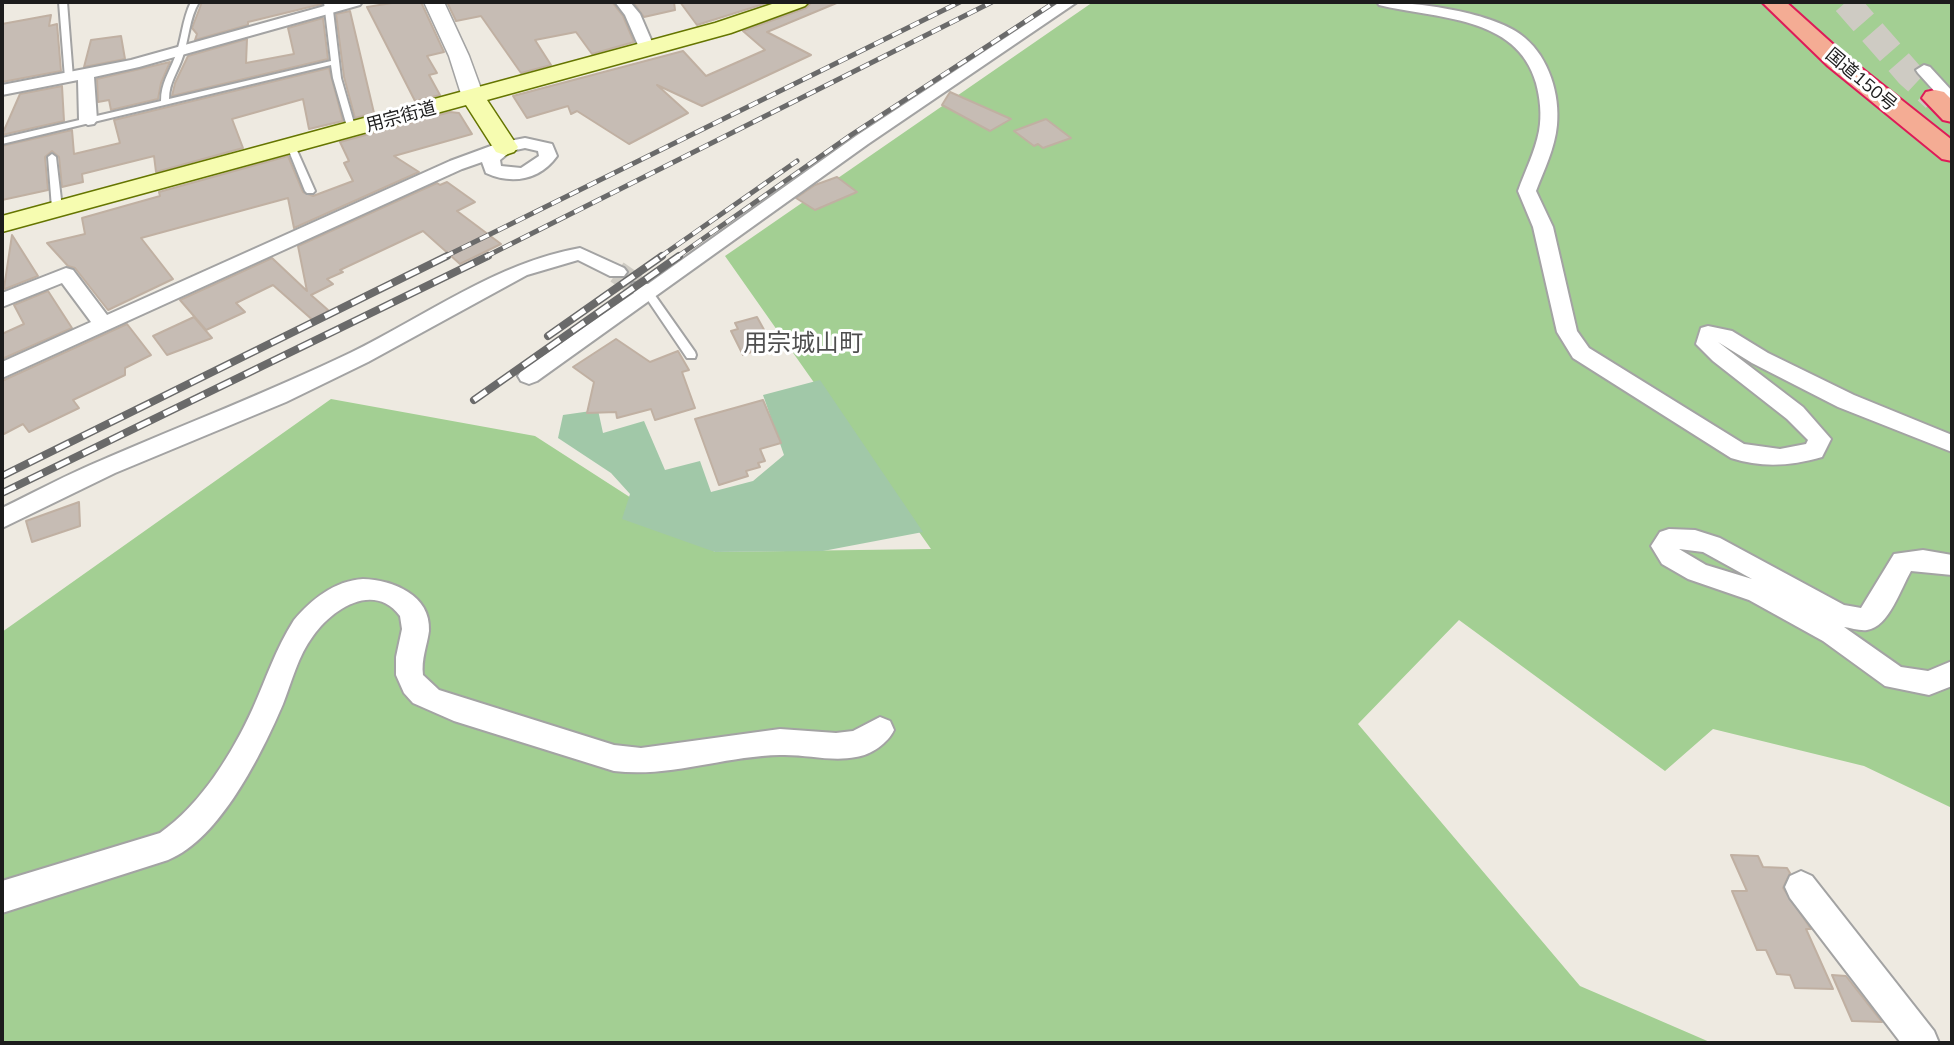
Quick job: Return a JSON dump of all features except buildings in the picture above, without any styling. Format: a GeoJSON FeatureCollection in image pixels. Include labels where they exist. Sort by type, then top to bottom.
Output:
{"type":"FeatureCollection","features":[{"type":"Feature","properties":{"kind":"highway","name":"国道150号"},"geometry":{"type":"LineString","coordinates":[[1773,2],[1855,77],[1952,153]]}},
{"type":"Feature","properties":{"kind":"main road","name":"用宗街道"},"geometry":{"type":"LineString","coordinates":[[2,223],[723,28],[798,2]]}},
{"type":"Feature","properties":{"kind":"main road"},"geometry":{"type":"LineString","coordinates":[[473,97],[501,149]]}},
{"type":"Feature","properties":{"kind":"street"},"geometry":{"type":"LineString","coordinates":[[2,90],[77,77],[181,52],[328,6],[355,2]]}},
{"type":"Feature","properties":{"kind":"street"},"geometry":{"type":"LineString","coordinates":[[435,2],[473,97]]}},
{"type":"Feature","properties":{"kind":"street"},"geometry":{"type":"LineString","coordinates":[[622,2],[632,13],[647,49]]}},
{"type":"Feature","properties":{"kind":"street"},"geometry":{"type":"LineString","coordinates":[[528,376],[644,290],[862,140],[1070,2]]}},
{"type":"Feature","properties":{"kind":"street"},"geometry":{"type":"LineString","coordinates":[[1384,2],[1497,29],[1518,39],[1530,53],[1547,88],[1549,125],[1527,191],[1543,227],[1567,332],[1581,353],[1739,452],[1780,458],[1814,451],[1820,439],[1809,424],[1728,365],[1707,344],[1708,333],[1725,336],[1760,358],[1846,401],[1952,444]]}},
{"type":"Feature","properties":{"kind":"street"},"geometry":{"type":"LineString","coordinates":[[1924,70],[1946,104]]}},
{"type":"Feature","properties":{"kind":"street"},"geometry":{"type":"LineString","coordinates":[[77,77],[88,120]]}},
{"type":"Feature","properties":{"kind":"street"},"geometry":{"type":"LineString","coordinates":[[2,371],[456,165],[501,149]]}},
{"type":"Feature","properties":{"kind":"street"},"geometry":{"type":"LineString","coordinates":[[2,519],[107,467],[278,396],[359,358],[520,271],[558,258],[580,254],[617,272]]}},
{"type":"Feature","properties":{"kind":"street"},"geometry":{"type":"LineString","coordinates":[[2,300],[66,274],[104,325]]}},
{"type":"Feature","properties":{"kind":"street"},"geometry":{"type":"LineString","coordinates":[[1952,565],[1923,559],[1903,561],[1874,613],[1865,620],[1839,615],[1711,545],[1695,540],[1669,539],[1663,546],[1671,557],[1696,572],[1758,592],[1832,633],[1895,678],[1929,683],[1952,673]]}},
{"type":"Feature","properties":{"kind":"street"},"geometry":{"type":"LineString","coordinates":[[2,897],[168,845],[183,837],[216,796],[261,721],[293,641],[317,611],[354,590],[376,589],[394,595],[406,604],[415,616],[416,628],[409,650],[409,675],[423,694],[452,707],[614,758],[641,761],[780,742],[836,746],[858,744],[880,730]]}},
{"type":"Feature","properties":{"kind":"street"},"geometry":{"type":"LineString","coordinates":[[1801,887],[1922,1043]]}},
{"type":"Feature","properties":{"kind":"lane"},"geometry":{"type":"LineString","coordinates":[[63,2],[77,77]]}},
{"type":"Feature","properties":{"kind":"lane"},"geometry":{"type":"LineString","coordinates":[[165,103],[164,85],[181,52],[186,17],[195,2]]}},
{"type":"Feature","properties":{"kind":"lane"},"geometry":{"type":"LineString","coordinates":[[328,6],[337,78],[352,130]]}},
{"type":"Feature","properties":{"kind":"lane"},"geometry":{"type":"LineString","coordinates":[[2,141],[335,62]]}},
{"type":"Feature","properties":{"kind":"lane"},"geometry":{"type":"LineString","coordinates":[[291,146],[310,191]]}},
{"type":"Feature","properties":{"kind":"lane"},"geometry":{"type":"LineString","coordinates":[[52,156],[57,208]]}},
{"type":"Feature","properties":{"kind":"lane"},"geometry":{"type":"LineString","coordinates":[[644,290],[691,355]]}},
{"type":"Feature","properties":{"kind":"green space"},"geometry":{"type":"Polygon","coordinates":[[[1093,2],[1952,2],[1952,808],[1864,766],[1713,729],[1665,771],[1459,620],[1358,724],[1580,986],[1712,1043],[2,1043],[2,632],[331,399],[535,436],[715,552],[931,549],[725,256],[1093,2]]]}},
{"type":"Feature","properties":{"kind":"green space"},"geometry":{"type":"Polygon","coordinates":[[[820,380],[923,532],[823,551],[715,552],[622,519],[630,494],[611,473],[558,438],[563,415],[598,410],[603,433],[644,421],[665,470],[700,461],[711,492],[753,481],[784,455],[763,395],[820,380]]]}},
{"type":"Feature","properties":{"kind":"tunnel"},"geometry":{"type":"LineString","coordinates":[[1846,2],[1909,74],[1935,98]]}},
{"type":"Feature","properties":{"kind":"tunnel"},"geometry":{"type":"LineString","coordinates":[[617,272],[640,288]]}},
{"type":"Feature","properties":{"kind":"railway"},"geometry":{"type":"LineString","coordinates":[[444,257],[960,2]]}},
{"type":"Feature","properties":{"kind":"railway"},"geometry":{"type":"LineString","coordinates":[[485,257],[992,2]]}},
{"type":"Feature","properties":{"kind":"railway"},"geometry":{"type":"LineString","coordinates":[[677,257],[851,135],[1055,2]]}},
{"type":"Feature","properties":{"kind":"railway"},"geometry":{"type":"LineString","coordinates":[[660,257],[797,161]]}},
{"type":"Feature","properties":{"kind":"railway"},"geometry":{"type":"LineString","coordinates":[[2,476],[447,256]]}},
{"type":"Feature","properties":{"kind":"railway"},"geometry":{"type":"LineString","coordinates":[[2,493],[488,256]]}},
{"type":"Feature","properties":{"kind":"railway"},"geometry":{"type":"LineString","coordinates":[[548,336],[662,256]]}},
{"type":"Feature","properties":{"kind":"railway"},"geometry":{"type":"LineString","coordinates":[[474,400],[679,256]]}},
{"type":"Feature","properties":{"kind":"district","name":"用宗城山町"},"geometry":{"type":"Point","coordinates":[803,344]}}]}
